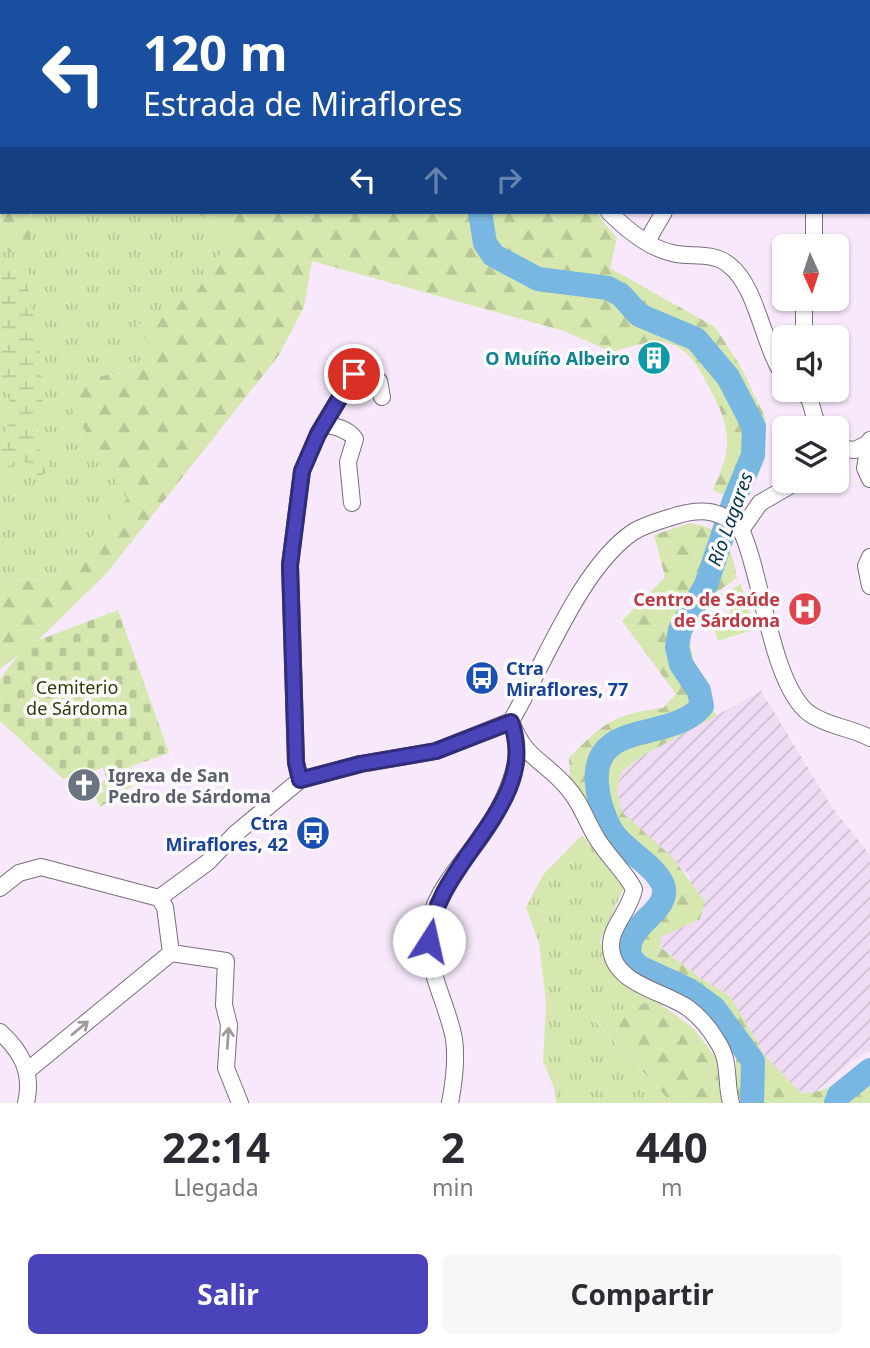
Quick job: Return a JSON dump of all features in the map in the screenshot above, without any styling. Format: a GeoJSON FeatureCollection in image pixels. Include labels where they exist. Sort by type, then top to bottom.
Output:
{"type":"FeatureCollection","features":[{"type":"Feature","properties":{"kind":"street"},"geometry":{"type":"LineString","coordinates":[[611,214],[623,227],[674,254],[695,254],[719,259],[730,265],[743,279],[772,348]]}},
{"type":"Feature","properties":{"kind":"street"},"geometry":{"type":"LineString","coordinates":[[647,241],[663,214]]}},
{"type":"Feature","properties":{"kind":"street"},"geometry":{"type":"LineString","coordinates":[[814,214],[814,234]]}},
{"type":"Feature","properties":{"kind":"street"},"geometry":{"type":"LineString","coordinates":[[300,780],[296,762],[290,565],[302,471],[354,374],[362,372],[379,382],[382,397]]}},
{"type":"Feature","properties":{"kind":"street"},"geometry":{"type":"LineString","coordinates":[[325,425],[342,429],[355,439],[348,462],[352,503]]}},
{"type":"Feature","properties":{"kind":"street"},"geometry":{"type":"LineString","coordinates":[[849,449],[855,450],[869,442]]}},
{"type":"Feature","properties":{"kind":"street"},"geometry":{"type":"LineString","coordinates":[[869,442],[865,468],[870,479]]}},
{"type":"Feature","properties":{"kind":"street"},"geometry":{"type":"LineString","coordinates":[[739,527],[760,503],[777,493]]}},
{"type":"Feature","properties":{"kind":"street"},"geometry":{"type":"LineString","coordinates":[[159,898],[208,862],[235,834],[300,780],[360,764],[436,751],[511,722],[553,639],[596,571],[636,530],[697,510],[713,512],[739,527],[786,676],[800,704],[817,718],[870,738]]}},
{"type":"Feature","properties":{"kind":"street"},"geometry":{"type":"LineString","coordinates":[[870,557],[866,566],[870,586]]}},
{"type":"Feature","properties":{"kind":"street"},"geometry":{"type":"LineString","coordinates":[[450,1103],[456,1070],[454,1039],[434,975],[429,941],[430,920],[439,898],[482,835],[517,768],[519,744],[511,722]]}},
{"type":"Feature","properties":{"kind":"street"},"geometry":{"type":"LineString","coordinates":[[519,744],[566,785],[584,808],[594,834],[625,872],[634,889],[631,905],[611,934],[610,950],[615,965],[631,979],[688,1009],[703,1023],[718,1042],[728,1063],[732,1103]]}},
{"type":"Feature","properties":{"kind":"street"},"geometry":{"type":"LineString","coordinates":[[0,888],[19,873],[41,867],[159,898],[165,907],[172,953]]}},
{"type":"Feature","properties":{"kind":"street"},"geometry":{"type":"LineString","coordinates":[[27,1071],[172,953],[226,961],[224,1005],[229,1025],[226,1068],[240,1103]]}},
{"type":"Feature","properties":{"kind":"street"},"geometry":{"type":"LineString","coordinates":[[0,1032],[17,1049],[27,1071],[30,1084],[26,1103]]}},
{"type":"Feature","properties":{"kind":"shaded area"},"geometry":{"type":"Polygon","coordinates":[[[761,691],[832,807],[870,855],[870,1051],[852,1061],[813,1094],[801,1093],[766,1057],[730,996],[702,979],[660,946],[661,937],[700,919],[689,875],[622,812],[617,792],[621,772],[642,756],[761,691]]]}},
{"type":"Feature","properties":{"kind":"green space"},"geometry":{"type":"Polygon","coordinates":[[[0,214],[30,214],[30,240],[11,253],[0,243],[0,214]]]}},
{"type":"Feature","properties":{"kind":"green space"},"geometry":{"type":"Polygon","coordinates":[[[32,214],[198,214],[233,235],[195,294],[138,325],[155,352],[120,373],[88,378],[128,499],[59,572],[33,582],[0,576],[0,243],[11,253],[32,214]]]}},
{"type":"Feature","properties":{"kind":"green space"},"geometry":{"type":"Polygon","coordinates":[[[198,214],[597,214],[617,238],[610,268],[715,327],[741,367],[766,419],[757,465],[742,503],[713,490],[726,456],[726,429],[720,409],[700,371],[681,349],[660,342],[612,352],[564,331],[312,261],[304,307],[279,355],[106,574],[36,642],[0,669],[0,576],[33,582],[59,572],[127,499],[68,403],[88,378],[120,373],[154,352],[137,325],[195,294],[233,235],[198,214]]]}},
{"type":"Feature","properties":{"kind":"green space"},"geometry":{"type":"Polygon","coordinates":[[[10,263],[27,271],[30,306],[37,321],[43,400],[37,429],[40,454],[49,460],[48,471],[36,480],[24,460],[17,458],[0,474],[0,440],[11,422],[10,402],[0,375],[0,264],[10,263]]]}},
{"type":"Feature","properties":{"kind":"green space"},"geometry":{"type":"Polygon","coordinates":[[[690,523],[712,529],[725,540],[737,578],[717,592],[689,638],[694,663],[716,716],[642,756],[621,772],[617,792],[622,812],[672,857],[705,901],[700,919],[661,937],[660,947],[702,979],[730,996],[766,1057],[801,1093],[829,1087],[870,1060],[870,1103],[739,1103],[736,1056],[721,1029],[694,1003],[657,985],[626,961],[622,946],[635,920],[657,900],[654,882],[599,834],[570,778],[569,758],[610,722],[632,713],[663,708],[676,694],[622,621],[665,577],[654,535],[690,523]]]}},
{"type":"Feature","properties":{"kind":"green space"},"geometry":{"type":"Polygon","coordinates":[[[741,584],[748,609],[733,614],[718,596],[741,584]]]}},
{"type":"Feature","properties":{"kind":"green space"},"geometry":{"type":"Polygon","coordinates":[[[748,609],[755,629],[718,641],[710,616],[748,609]]]}},
{"type":"Feature","properties":{"kind":"green space","name":"Cemiterio de Sárdoma"},"geometry":{"type":"Polygon","coordinates":[[[118,610],[169,753],[129,767],[135,784],[100,807],[95,795],[104,792],[101,783],[107,780],[103,768],[63,779],[0,721],[0,679],[26,645],[118,610]]]}},
{"type":"Feature","properties":{"kind":"green space"},"geometry":{"type":"Polygon","coordinates":[[[582,835],[624,888],[600,941],[608,964],[618,979],[632,990],[655,1000],[595,1021],[672,1103],[556,1103],[555,1090],[543,1061],[546,1003],[539,943],[526,907],[543,875],[582,835]]]}},
{"type":"Feature","properties":{"kind":"green space"},"geometry":{"type":"Polygon","coordinates":[[[655,1000],[693,1028],[716,1058],[722,1103],[672,1103],[595,1020],[655,1000]]]}},
{"type":"Feature","properties":{"kind":"waterway","name":"Río Lagares"},"geometry":{"type":"LineString","coordinates":[[480,214],[485,243],[493,255],[538,279],[608,288],[621,295],[639,315],[696,339],[728,377],[754,427],[753,455],[734,501],[706,585],[680,630],[677,647],[681,664],[699,691],[702,706],[689,717],[672,725],[636,734],[607,749],[599,763],[597,784],[601,807],[611,830],[649,866],[664,889],[659,906],[633,936],[630,957],[639,967],[689,990],[714,1008],[753,1061],[752,1103]]}},
{"type":"Feature","properties":{"kind":"waterway","name":"Río Lagares"},"geometry":{"type":"LineString","coordinates":[[836,1103],[839,1095],[870,1070]]}},
{"type":"Feature","properties":{"kind":"place","name":"O Muíño Albeiro"},"geometry":{"type":"Point","coordinates":[654,358]}},
{"type":"Feature","properties":{"kind":"place","name":"Centro de Saúde de Sárdoma"},"geometry":{"type":"Point","coordinates":[805,609]}},
{"type":"Feature","properties":{"kind":"place","name":"Ctra Miraflores, 77"},"geometry":{"type":"Point","coordinates":[482,678]}},
{"type":"Feature","properties":{"kind":"place","name":"Igrexa de San Pedro de Sárdoma"},"geometry":{"type":"Point","coordinates":[84,785]}},
{"type":"Feature","properties":{"kind":"place","name":"Ctra Miraflores, 42"},"geometry":{"type":"Point","coordinates":[313,833]}},
{"type":"Feature","properties":{"kind":"route"},"geometry":{"type":"LineString","coordinates":[[354,374],[318,434],[302,471],[295,516],[290,565],[296,762],[300,780],[360,764],[409,758],[436,751],[511,722],[519,744],[517,768],[506,793],[482,835],[439,898],[430,920],[429,941]]}}]}
